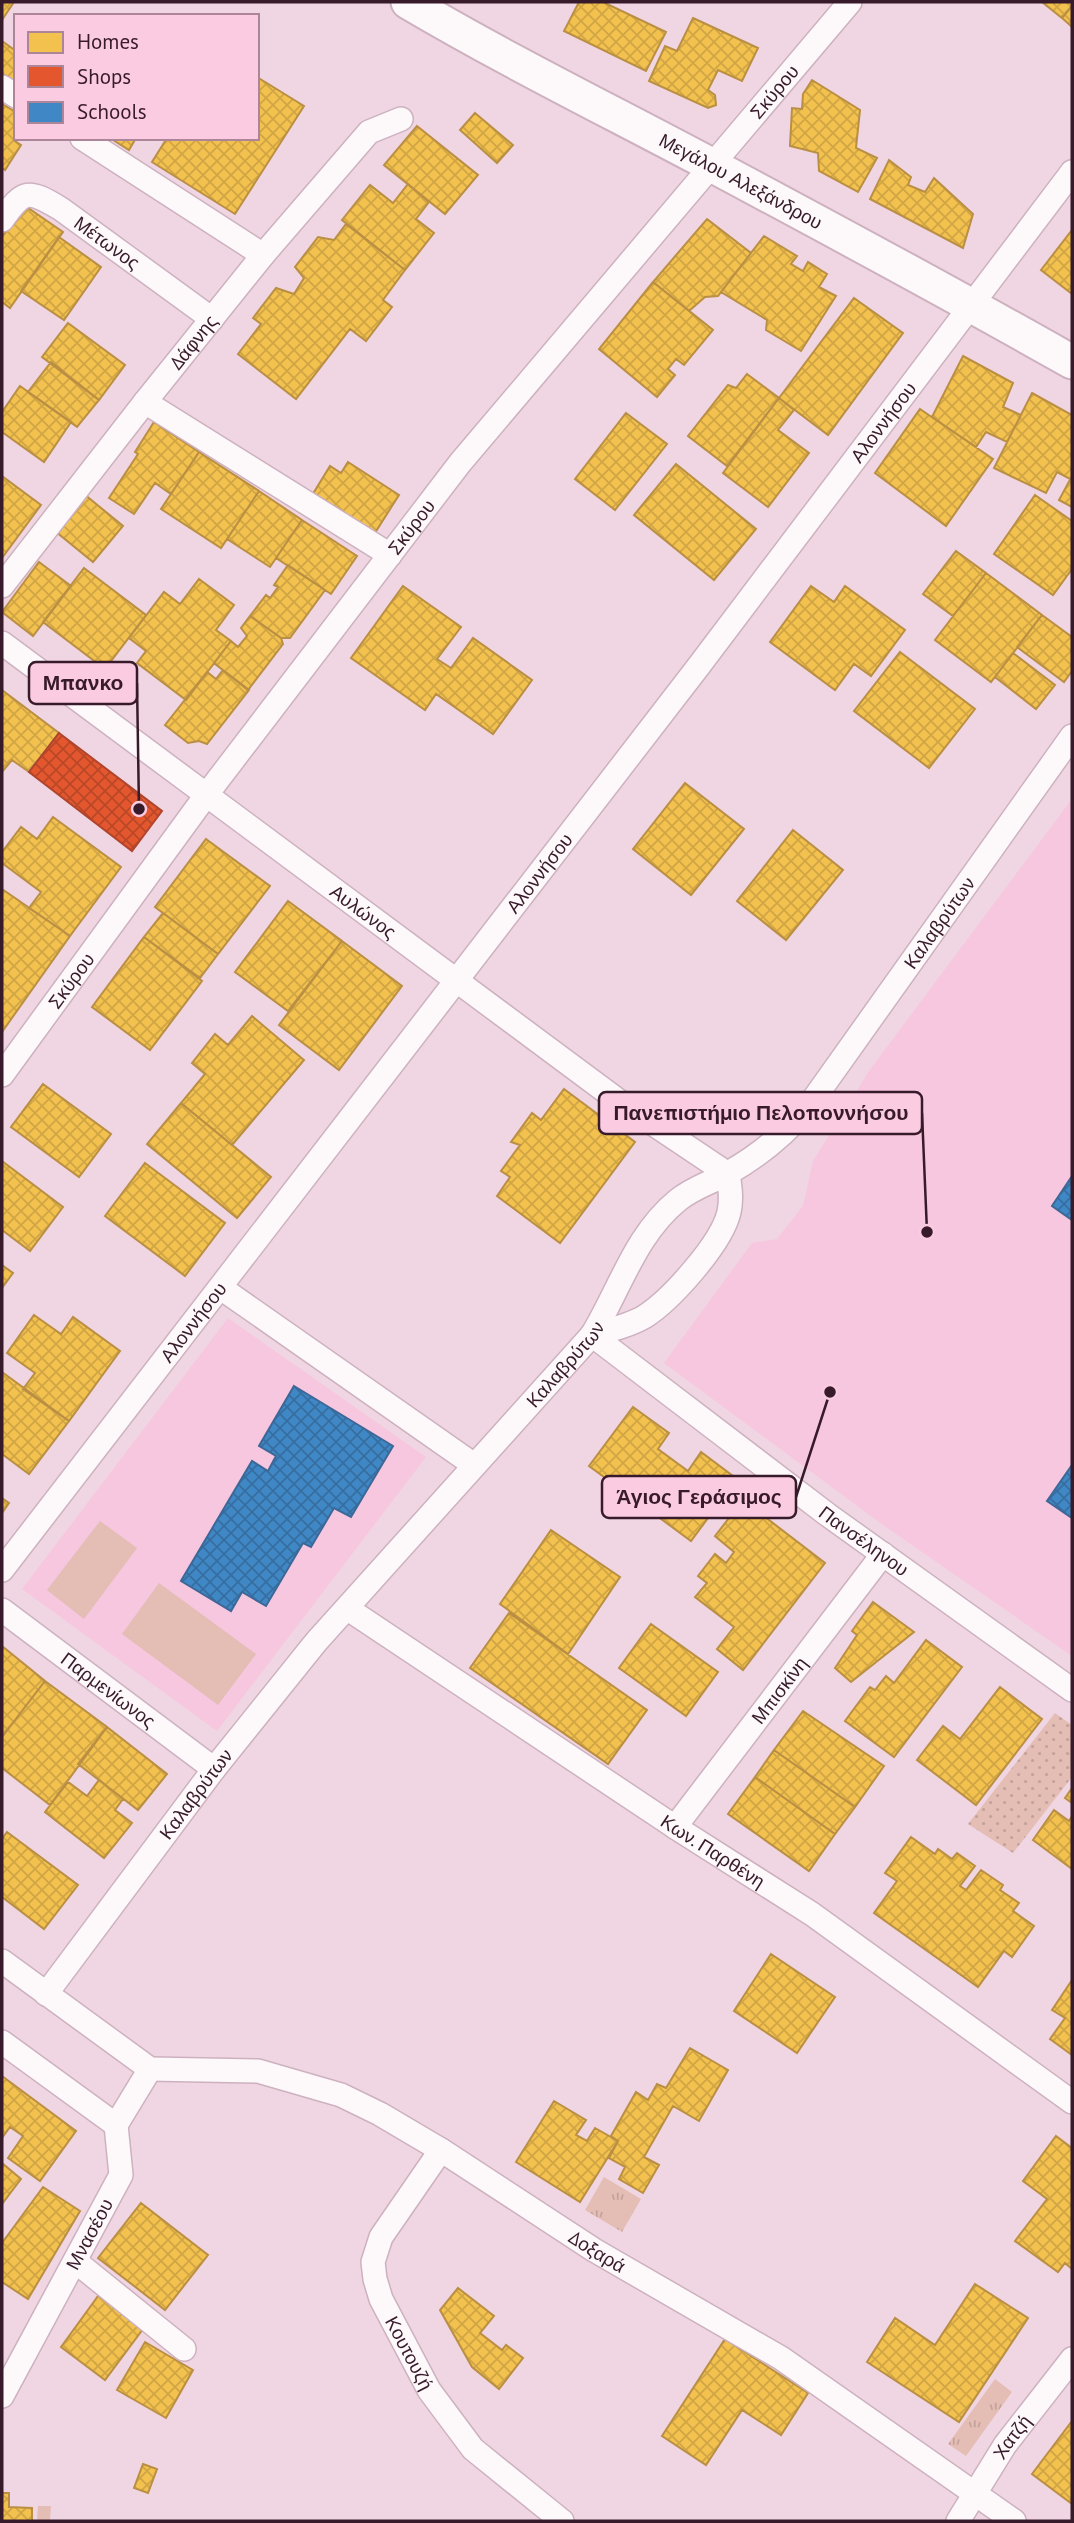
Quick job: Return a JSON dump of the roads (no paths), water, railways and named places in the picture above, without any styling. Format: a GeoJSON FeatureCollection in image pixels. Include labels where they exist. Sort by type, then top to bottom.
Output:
{"type":"FeatureCollection","features":[{"type":"Feature","properties":{"kind":"main road","name":"Μεγάλου Αλεξάνδρου"},"geometry":{"type":"LineString","coordinates":[[408,2],[491,50],[972,305],[1072,362]]}},
{"type":"Feature","properties":{"kind":"street","name":"Σκύρου"},"geometry":{"type":"LineString","coordinates":[[2,1075],[207,794],[485,433],[850,2]]}},
{"type":"Feature","properties":{"kind":"street","name":"Δάφνης"},"geometry":{"type":"LineString","coordinates":[[2,586],[263,255],[369,132],[401,119]]}},
{"type":"Feature","properties":{"kind":"street"},"geometry":{"type":"LineString","coordinates":[[85,140],[263,255]]}},
{"type":"Feature","properties":{"kind":"street","name":"Αλοννήσου"},"geometry":{"type":"LineString","coordinates":[[2,1570],[698,667],[1072,172]]}},
{"type":"Feature","properties":{"kind":"street","name":"Μέτωνος"},"geometry":{"type":"LineString","coordinates":[[2,220],[20,197],[27,195],[44,199],[212,319]]}},
{"type":"Feature","properties":{"kind":"street"},"geometry":{"type":"LineString","coordinates":[[145,402],[390,555]]}},
{"type":"Feature","properties":{"kind":"street","name":"Αυλώνος"},"geometry":{"type":"LineString","coordinates":[[2,643],[616,1099],[728,1174]]}},
{"type":"Feature","properties":{"kind":"street","name":"Καλαβρύτων"},"geometry":{"type":"LineString","coordinates":[[46,1994],[214,1769],[316,1642],[592,1335],[606,1313],[628,1265],[652,1227],[686,1194],[728,1174],[778,1138],[808,1107],[1072,736]]}},
{"type":"Feature","properties":{"kind":"street"},"geometry":{"type":"LineString","coordinates":[[592,1335],[630,1324],[643,1317],[688,1276],[726,1222],[730,1202],[728,1174]]}},
{"type":"Feature","properties":{"kind":"street"},"geometry":{"type":"LineString","coordinates":[[221,1288],[474,1465]]}},
{"type":"Feature","properties":{"kind":"street","name":"Πανσέληνου"},"geometry":{"type":"LineString","coordinates":[[592,1335],[828,1515],[1072,1690]]}},
{"type":"Feature","properties":{"kind":"street","name":"Μπισκίνη"},"geometry":{"type":"LineString","coordinates":[[675,1827],[883,1554]]}},
{"type":"Feature","properties":{"kind":"street","name":"Κων. Παρθένη"},"geometry":{"type":"LineString","coordinates":[[348,1609],[675,1827],[822,1921],[1072,2102]]}},
{"type":"Feature","properties":{"kind":"street","name":"Παρμενίωνος"},"geometry":{"type":"LineString","coordinates":[[2,1610],[214,1769]]}},
{"type":"Feature","properties":{"kind":"street"},"geometry":{"type":"LineString","coordinates":[[2,1961],[150,2068],[116,2124],[2,2043]]}},
{"type":"Feature","properties":{"kind":"street","name":"Δοξαρά"},"geometry":{"type":"LineString","coordinates":[[150,2068],[243,2069],[289,2078],[341,2095],[380,2114],[594,2249],[780,2358],[1014,2521]]}},
{"type":"Feature","properties":{"kind":"street","name":"Μνασέου"},"geometry":{"type":"LineString","coordinates":[[2,2396],[121,2175],[116,2124]]}},
{"type":"Feature","properties":{"kind":"street","name":"Κουτουζή"},"geometry":{"type":"LineString","coordinates":[[441,2150],[381,2236],[373,2262],[378,2289],[429,2390],[473,2449],[562,2521]]}},
{"type":"Feature","properties":{"kind":"street"},"geometry":{"type":"LineString","coordinates":[[75,2261],[184,2349]]}},
{"type":"Feature","properties":{"kind":"street","name":"Χατζή"},"geometry":{"type":"LineString","coordinates":[[957,2521],[1005,2445],[1072,2359]]}},
{"type":"Feature","properties":{"kind":"place","name":"Μπανκο"},"geometry":{"type":"Point","coordinates":[139,809]}},
{"type":"Feature","properties":{"kind":"place","name":"Πανεπιστήμιο Πελοποννήσου"},"geometry":{"type":"Point","coordinates":[927,1232]}},
{"type":"Feature","properties":{"kind":"place","name":"Άγιος Γεράσιμος"},"geometry":{"type":"Point","coordinates":[830,1392]}}]}
